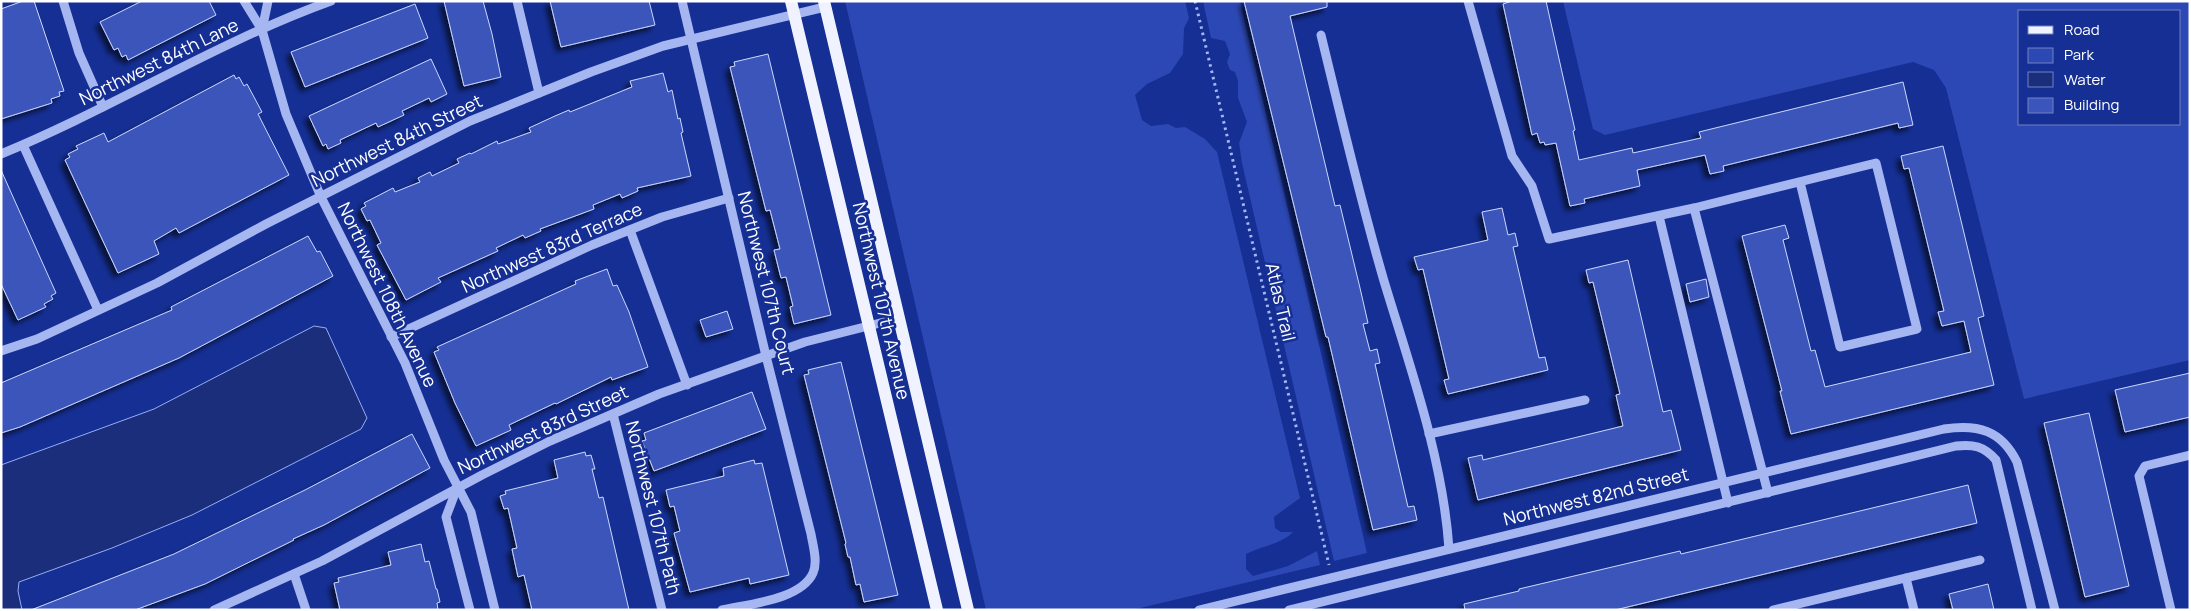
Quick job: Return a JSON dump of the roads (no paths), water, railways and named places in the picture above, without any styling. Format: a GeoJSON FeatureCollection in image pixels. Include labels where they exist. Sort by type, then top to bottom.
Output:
{"type":"FeatureCollection","features":[{"type":"Feature","properties":{"kind":"main road","name":"Northwest 107th Avenue"},"geometry":{"type":"LineString","coordinates":[[791,1],[937,610]]}},
{"type":"Feature","properties":{"kind":"main road","name":"Northwest 107th Avenue"},"geometry":{"type":"LineString","coordinates":[[825,4],[968,610]]}},
{"type":"Feature","properties":{"kind":"street"},"geometry":{"type":"LineString","coordinates":[[63,1],[79,53],[103,107]]}},
{"type":"Feature","properties":{"kind":"street","name":"Northwest 108th Avenue"},"geometry":{"type":"LineString","coordinates":[[244,1],[262,30],[286,114],[321,196],[405,363],[457,488],[471,512],[495,610]]}},
{"type":"Feature","properties":{"kind":"street","name":"Northwest 108th Avenue"},"geometry":{"type":"LineString","coordinates":[[262,30],[268,1]]}},
{"type":"Feature","properties":{"kind":"street","name":"Northwest 84th Lane"},"geometry":{"type":"LineString","coordinates":[[1,154],[23,146],[298,13],[331,1]]}},
{"type":"Feature","properties":{"kind":"street"},"geometry":{"type":"LineString","coordinates":[[517,1],[539,93]]}},
{"type":"Feature","properties":{"kind":"street","name":"Northwest 107th Court"},"geometry":{"type":"LineString","coordinates":[[682,1],[766,356],[811,534],[815,558],[814,572],[806,584],[795,592],[778,598],[722,610]]}},
{"type":"Feature","properties":{"kind":"street"},"geometry":{"type":"LineString","coordinates":[[1468,1],[1512,156],[1532,186],[1549,240],[1694,208],[1876,163],[1917,329],[1840,347],[1800,182]]}},
{"type":"Feature","properties":{"kind":"street","name":"Northwest 84th Street"},"geometry":{"type":"LineString","coordinates":[[1,351],[37,339],[157,283],[321,196],[470,121],[663,46],[794,14],[825,4]]}},
{"type":"Feature","properties":{"kind":"street"},"geometry":{"type":"LineString","coordinates":[[1322,35],[1362,205],[1429,434],[1448,521],[1450,549]]}},
{"type":"Feature","properties":{"kind":"street"},"geometry":{"type":"LineString","coordinates":[[23,146],[98,310]]}},
{"type":"Feature","properties":{"kind":"street","name":"Northwest 83rd Terrace"},"geometry":{"type":"LineString","coordinates":[[392,337],[630,230],[662,217],[729,198]]}},
{"type":"Feature","properties":{"kind":"street"},"geometry":{"type":"LineString","coordinates":[[1694,208],[1768,493]]}},
{"type":"Feature","properties":{"kind":"street"},"geometry":{"type":"LineString","coordinates":[[1659,216],[1728,503]]}},
{"type":"Feature","properties":{"kind":"street"},"geometry":{"type":"LineString","coordinates":[[630,230],[687,385]]}},
{"type":"Feature","properties":{"kind":"street","name":"Northwest 83rd Street"},"geometry":{"type":"LineString","coordinates":[[214,610],[294,574],[550,441],[613,414],[826,335],[900,318]]}},
{"type":"Feature","properties":{"kind":"street"},"geometry":{"type":"LineString","coordinates":[[1429,434],[1584,400]]}},
{"type":"Feature","properties":{"kind":"street","name":"Northwest 107th Path"},"geometry":{"type":"LineString","coordinates":[[613,414],[662,610]]}},
{"type":"Feature","properties":{"kind":"street","name":"Northwest 82nd Street"},"geometry":{"type":"LineString","coordinates":[[1198,610],[1723,482],[1944,429],[1965,426],[1984,430],[2000,438],[2011,449],[2017,462],[2055,610]]}},
{"type":"Feature","properties":{"kind":"street","name":"Northwest 82nd Street"},"geometry":{"type":"LineString","coordinates":[[1289,610],[1956,446],[1970,445],[1982,448],[1990,453],[1996,460],[2000,470],[2032,610]]}},
{"type":"Feature","properties":{"kind":"street"},"geometry":{"type":"LineString","coordinates":[[2171,610],[2139,476],[2144,466],[2190,455]]}},
{"type":"Feature","properties":{"kind":"street"},"geometry":{"type":"LineString","coordinates":[[457,488],[446,517],[470,610]]}},
{"type":"Feature","properties":{"kind":"street"},"geometry":{"type":"LineString","coordinates":[[1773,610],[1980,560]]}},
{"type":"Feature","properties":{"kind":"street"},"geometry":{"type":"LineString","coordinates":[[294,574],[306,610]]}},
{"type":"Feature","properties":{"kind":"street"},"geometry":{"type":"LineString","coordinates":[[1906,578],[1914,610]]}},
{"type":"Feature","properties":{"kind":"water"},"geometry":{"type":"Polygon","coordinates":[[[314,326],[326,328],[367,418],[361,429],[192,515],[112,548],[19,582],[18,591],[22,610],[1,610],[1,465],[154,409],[314,326]]]}}]}
